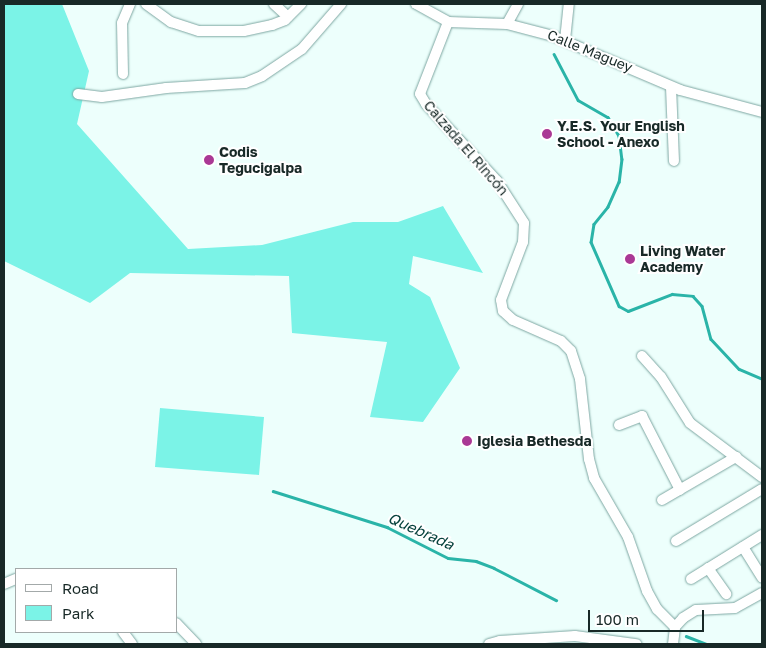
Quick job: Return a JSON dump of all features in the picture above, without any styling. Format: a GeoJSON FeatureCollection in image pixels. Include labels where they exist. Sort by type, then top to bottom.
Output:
{"type":"FeatureCollection","features":[{"type":"Feature","properties":{"kind":"street"},"geometry":{"type":"LineString","coordinates":[[123,74],[122,23],[130,4]]}},
{"type":"Feature","properties":{"kind":"street"},"geometry":{"type":"LineString","coordinates":[[148,4],[171,22],[199,31],[244,31],[288,17],[301,4]]}},
{"type":"Feature","properties":{"kind":"street"},"geometry":{"type":"LineString","coordinates":[[274,4],[288,17]]}},
{"type":"Feature","properties":{"kind":"street"},"geometry":{"type":"LineString","coordinates":[[78,94],[102,97],[245,83],[262,76],[302,49],[342,4]]}},
{"type":"Feature","properties":{"kind":"street","name":"Calle Maguey"},"geometry":{"type":"LineString","coordinates":[[416,4],[448,22],[507,24],[565,40],[671,87],[762,112]]}},
{"type":"Feature","properties":{"kind":"street"},"geometry":{"type":"LineString","coordinates":[[507,24],[518,4]]}},
{"type":"Feature","properties":{"kind":"street"},"geometry":{"type":"LineString","coordinates":[[565,40],[569,4]]}},
{"type":"Feature","properties":{"kind":"street","name":"Calzada El Rincón"},"geometry":{"type":"LineString","coordinates":[[448,22],[420,94],[426,104],[497,181],[524,223],[523,242],[501,300],[503,311],[513,320],[561,340],[571,351],[580,379],[589,459],[594,478],[628,537],[647,591],[657,609],[675,627]]}},
{"type":"Feature","properties":{"kind":"street"},"geometry":{"type":"LineString","coordinates":[[671,87],[674,161]]}},
{"type":"Feature","properties":{"kind":"street"},"geometry":{"type":"LineString","coordinates":[[642,356],[661,377],[690,423],[762,477]]}},
{"type":"Feature","properties":{"kind":"street"},"geometry":{"type":"LineString","coordinates":[[619,425],[642,416],[680,490]]}},
{"type":"Feature","properties":{"kind":"street"},"geometry":{"type":"LineString","coordinates":[[662,500],[736,457]]}},
{"type":"Feature","properties":{"kind":"street"},"geometry":{"type":"LineString","coordinates":[[676,541],[762,489]]}},
{"type":"Feature","properties":{"kind":"street"},"geometry":{"type":"LineString","coordinates":[[691,579],[762,535]]}},
{"type":"Feature","properties":{"kind":"street"},"geometry":{"type":"LineString","coordinates":[[743,547],[762,578]]}},
{"type":"Feature","properties":{"kind":"street"},"geometry":{"type":"LineString","coordinates":[[708,568],[730,601]]}},
{"type":"Feature","properties":{"kind":"street"},"geometry":{"type":"LineString","coordinates":[[673,644],[675,627],[683,618],[696,610],[762,593]]}},
{"type":"Feature","properties":{"kind":"street"},"geometry":{"type":"LineString","coordinates":[[178,625],[196,644]]}},
{"type":"Feature","properties":{"kind":"street"},"geometry":{"type":"LineString","coordinates":[[124,633],[132,644]]}},
{"type":"Feature","properties":{"kind":"street"},"geometry":{"type":"LineString","coordinates":[[488,644],[575,636],[636,644]]}},
{"type":"Feature","properties":{"kind":"street"},"geometry":{"type":"LineString","coordinates":[[575,636],[582,644]]}},
{"type":"Feature","properties":{"kind":"green space"},"geometry":{"type":"Polygon","coordinates":[[[4,4],[62,4],[89,71],[77,124],[188,249],[262,245],[353,222],[398,222],[443,206],[483,273],[413,256],[409,284],[430,297],[460,368],[423,422],[370,417],[387,342],[292,333],[289,276],[130,273],[90,303],[4,261],[4,4]]]}},
{"type":"Feature","properties":{"kind":"green space"},"geometry":{"type":"Polygon","coordinates":[[[160,408],[264,417],[259,475],[155,467],[160,408]]]}},
{"type":"Feature","properties":{"kind":"waterway"},"geometry":{"type":"LineString","coordinates":[[554,54],[578,100],[608,117],[619,136],[622,159],[619,182],[608,207],[594,224],[591,242],[619,306],[628,311],[672,294],[693,296],[702,306],[711,339],[739,369],[762,379]]}},
{"type":"Feature","properties":{"kind":"waterway","name":"Quebrada"},"geometry":{"type":"LineString","coordinates":[[273,491],[387,527],[448,558],[476,561],[494,568],[556,600]]}},
{"type":"Feature","properties":{"kind":"waterway","name":"Quebrada"},"geometry":{"type":"LineString","coordinates":[[686,636],[707,644]]}},
{"type":"Feature","properties":{"kind":"place","name":"Y.E.S. Your English School - Anexo"},"geometry":{"type":"Point","coordinates":[547,134]}},
{"type":"Feature","properties":{"kind":"place","name":"Codis Tegucigalpa"},"geometry":{"type":"Point","coordinates":[209,160]}},
{"type":"Feature","properties":{"kind":"place","name":"Living Water Academy"},"geometry":{"type":"Point","coordinates":[630,259]}},
{"type":"Feature","properties":{"kind":"place","name":"Iglesia Bethesda"},"geometry":{"type":"Point","coordinates":[467,441]}}]}
